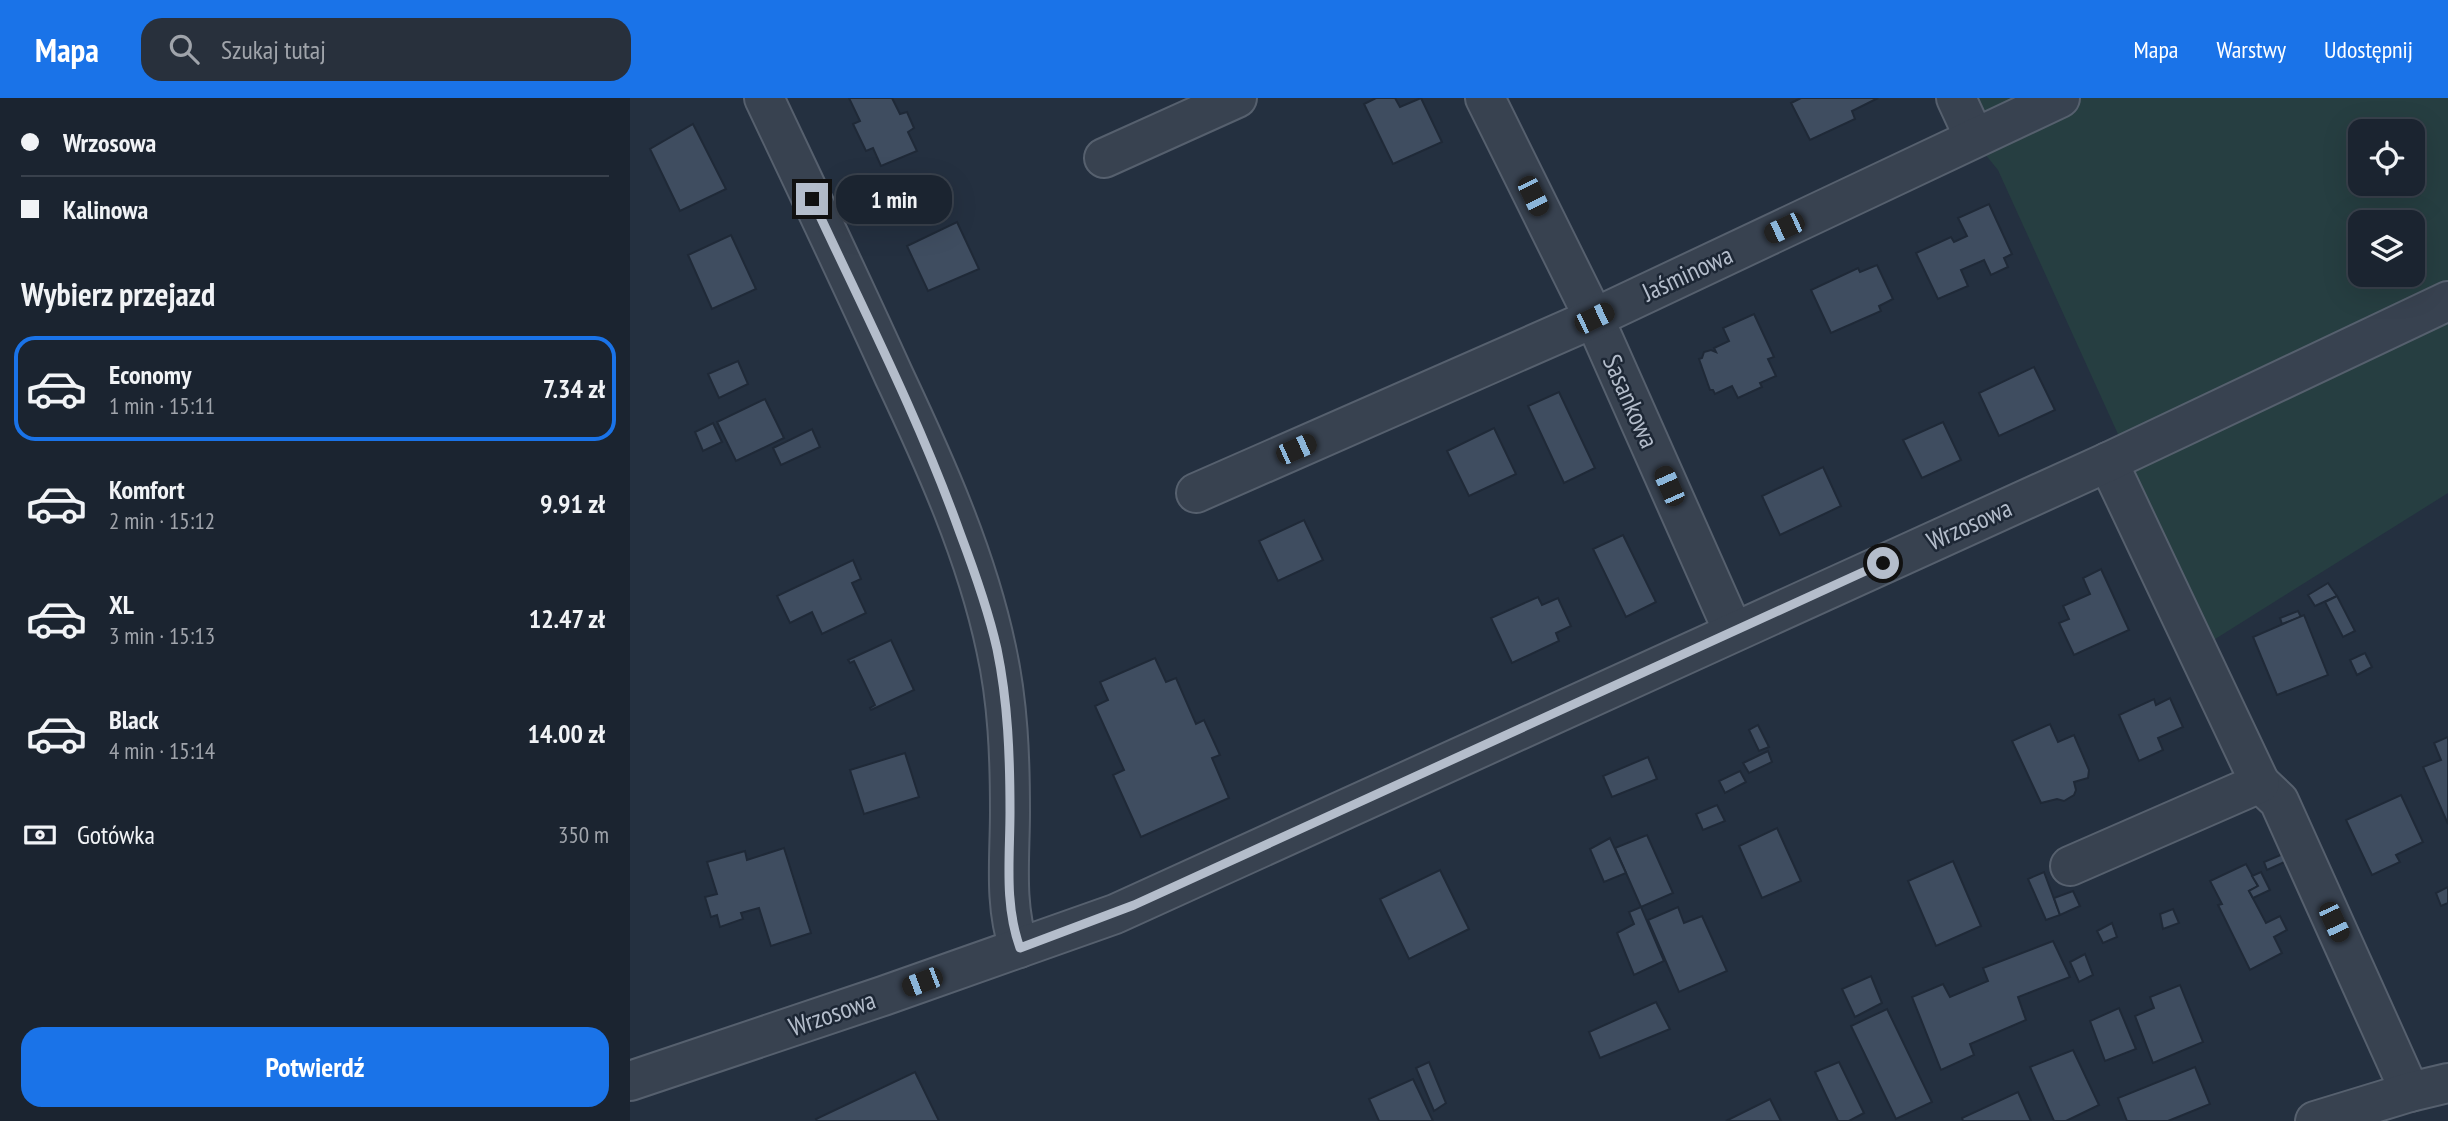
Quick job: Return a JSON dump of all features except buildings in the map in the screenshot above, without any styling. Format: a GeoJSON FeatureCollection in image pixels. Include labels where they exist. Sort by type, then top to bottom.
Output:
{"type":"FeatureCollection","features":[{"type":"Feature","properties":{"kind":"street"},"geometry":{"type":"LineString","coordinates":[[764,98],[934,463],[980,588],[997,649],[1006,710],[1009,762],[1008,880],[1010,907],[1020,948]]}},
{"type":"Feature","properties":{"kind":"street"},"geometry":{"type":"LineString","coordinates":[[1104,158],[1237,98]]}},
{"type":"Feature","properties":{"kind":"street","name":"Sasankowa"},"geometry":{"type":"LineString","coordinates":[[1485,98],[1594,318],[1733,631]]}},
{"type":"Feature","properties":{"kind":"street"},"geometry":{"type":"LineString","coordinates":[[1956,98],[1974,137]]}},
{"type":"Feature","properties":{"kind":"street","name":"Jaśminowa"},"geometry":{"type":"LineString","coordinates":[[1196,493],[1594,318],[2060,98]]}},
{"type":"Feature","properties":{"kind":"street","name":"Wrzosowa"},"geometry":{"type":"LineString","coordinates":[[630,1081],[1125,910],[2108,462],[2448,301]]}},
{"type":"Feature","properties":{"kind":"street"},"geometry":{"type":"LineString","coordinates":[[2108,462],[2260,783],[2279,801],[2410,1091]]}},
{"type":"Feature","properties":{"kind":"street"},"geometry":{"type":"LineString","coordinates":[[2070,866],[2260,783]]}},
{"type":"Feature","properties":{"kind":"street"},"geometry":{"type":"LineString","coordinates":[[2315,1121],[2410,1091],[2448,1083]]}},
{"type":"Feature","properties":{"kind":"green space"},"geometry":{"type":"Polygon","coordinates":[[[1939,98],[2448,98],[2448,493],[2212,641],[1998,170],[1939,98]]]}},
{"type":"Feature","properties":{"kind":"route"},"geometry":{"type":"LineString","coordinates":[[812,199],[943,485],[986,608],[997,649],[1006,710],[1010,814],[1008,880],[1010,907],[1020,948],[1115,914],[1883,563]]}}]}
